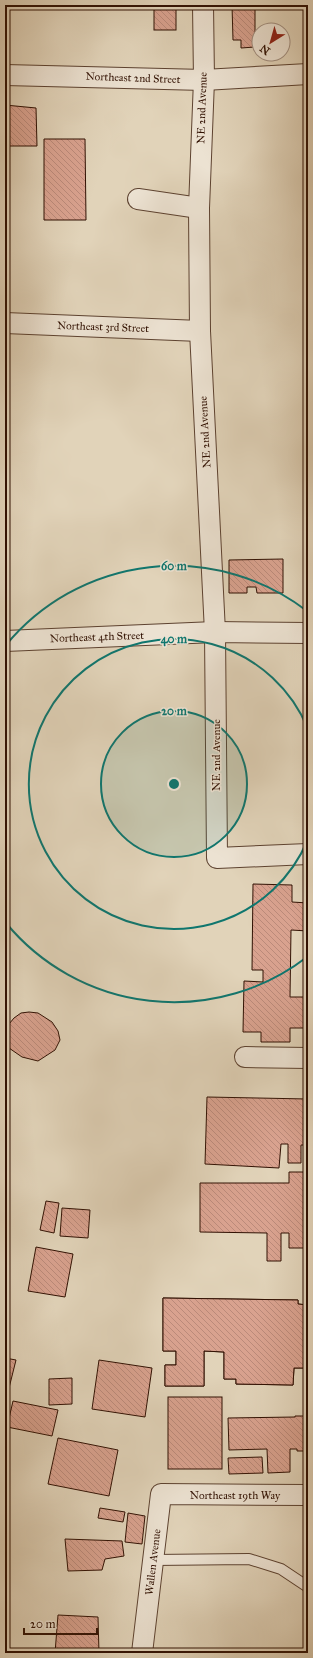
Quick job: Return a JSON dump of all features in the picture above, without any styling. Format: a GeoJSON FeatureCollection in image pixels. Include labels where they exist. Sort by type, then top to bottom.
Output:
{"type":"FeatureCollection","features":[{"type":"Feature","properties":{"kind":"street","name":"NE 2nd Avenue"},"geometry":{"type":"LineString","coordinates":[[203,5],[204,80],[199,208],[200,331],[215,632],[216,858],[308,854]]}},
{"type":"Feature","properties":{"kind":"street","name":"Northeast 2nd Street"},"geometry":{"type":"LineString","coordinates":[[5,75],[204,80],[308,74]]}},
{"type":"Feature","properties":{"kind":"street"},"geometry":{"type":"LineString","coordinates":[[138,199],[199,208]]}},
{"type":"Feature","properties":{"kind":"street","name":"Northeast 3rd Street"},"geometry":{"type":"LineString","coordinates":[[5,323],[200,331]]}},
{"type":"Feature","properties":{"kind":"street","name":"Northeast 4th Street"},"geometry":{"type":"LineString","coordinates":[[5,641],[215,632],[308,633]]}},
{"type":"Feature","properties":{"kind":"street"},"geometry":{"type":"LineString","coordinates":[[245,1057],[308,1058]]}},
{"type":"Feature","properties":{"kind":"street","name":"Northeast 19th Way"},"geometry":{"type":"LineString","coordinates":[[162,1494],[308,1495]]}},
{"type":"Feature","properties":{"kind":"street","name":"Wallen Avenue"},"geometry":{"type":"LineString","coordinates":[[142,1653],[162,1494]]}},
{"type":"Feature","properties":{"kind":"lane"},"geometry":{"type":"LineString","coordinates":[[153,1560],[249,1559],[281,1569],[308,1587]]}},
{"type":"Feature","properties":{"kind":"building"},"geometry":{"type":"Polygon","coordinates":[[[154,5],[176,5],[176,30],[154,30],[154,5]]]}},
{"type":"Feature","properties":{"kind":"building"},"geometry":{"type":"Polygon","coordinates":[[[232,5],[255,5],[255,22],[251,22],[251,47],[241,48],[241,40],[233,40],[232,5]]]}},
{"type":"Feature","properties":{"kind":"building"},"geometry":{"type":"Polygon","coordinates":[[[5,105],[36,108],[37,146],[5,146],[5,105]]]}},
{"type":"Feature","properties":{"kind":"building"},"geometry":{"type":"Polygon","coordinates":[[[44,139],[85,139],[86,220],[44,220],[44,139]]]}},
{"type":"Feature","properties":{"kind":"building"},"geometry":{"type":"Polygon","coordinates":[[[283,559],[283,593],[257,593],[256,587],[247,587],[247,593],[229,593],[229,560],[283,559]]]}},
{"type":"Feature","properties":{"kind":"building"},"geometry":{"type":"Polygon","coordinates":[[[253,884],[292,885],[292,902],[308,903],[308,931],[291,930],[290,997],[308,997],[308,1028],[290,1028],[290,1042],[261,1042],[261,1032],[243,1032],[244,981],[263,982],[263,970],[252,970],[253,884]]]}},
{"type":"Feature","properties":{"kind":"building"},"geometry":{"type":"Polygon","coordinates":[[[21,1013],[38,1013],[52,1022],[58,1031],[60,1040],[55,1050],[38,1061],[22,1057],[9,1048],[7,1040],[6,1032],[9,1024],[21,1013]]]}},
{"type":"Feature","properties":{"kind":"building"},"geometry":{"type":"Polygon","coordinates":[[[207,1097],[308,1099],[308,1145],[301,1145],[301,1163],[288,1163],[288,1144],[281,1144],[279,1168],[205,1164],[207,1097]]]}},
{"type":"Feature","properties":{"kind":"building"},"geometry":{"type":"Polygon","coordinates":[[[289,1172],[308,1172],[308,1248],[289,1248],[289,1233],[281,1233],[281,1261],[267,1261],[267,1233],[200,1232],[200,1183],[289,1183],[289,1172]]]}},
{"type":"Feature","properties":{"kind":"building"},"geometry":{"type":"Polygon","coordinates":[[[46,1201],[59,1203],[54,1233],[40,1230],[46,1201]]]}},
{"type":"Feature","properties":{"kind":"building"},"geometry":{"type":"Polygon","coordinates":[[[62,1208],[90,1210],[88,1238],[60,1236],[62,1208]]]}},
{"type":"Feature","properties":{"kind":"building"},"geometry":{"type":"Polygon","coordinates":[[[36,1247],[73,1254],[65,1297],[28,1291],[36,1247]]]}},
{"type":"Feature","properties":{"kind":"building"},"geometry":{"type":"Polygon","coordinates":[[[163,1298],[298,1300],[298,1304],[308,1305],[308,1368],[294,1368],[293,1385],[236,1384],[236,1379],[224,1379],[224,1352],[204,1351],[204,1386],[165,1386],[165,1365],[176,1365],[176,1351],[163,1351],[163,1298]],[[238,1355],[238,1361],[286,1362],[286,1355],[238,1355]]]}},
{"type":"Feature","properties":{"kind":"building"},"geometry":{"type":"Polygon","coordinates":[[[163,1298],[298,1300],[298,1304],[308,1305],[308,1368],[294,1368],[293,1385],[236,1384],[236,1379],[224,1379],[224,1352],[204,1351],[204,1386],[165,1386],[165,1365],[176,1365],[176,1351],[163,1351],[163,1298]]]}},
{"type":"Feature","properties":{"kind":"building"},"geometry":{"type":"Polygon","coordinates":[[[5,1358],[16,1360],[6,1400],[5,1400],[5,1358]]]}},
{"type":"Feature","properties":{"kind":"building"},"geometry":{"type":"Polygon","coordinates":[[[99,1360],[152,1368],[145,1417],[92,1409],[99,1360]]]}},
{"type":"Feature","properties":{"kind":"building"},"geometry":{"type":"Polygon","coordinates":[[[72,1378],[72,1404],[49,1405],[49,1379],[72,1378]]]}},
{"type":"Feature","properties":{"kind":"building"},"geometry":{"type":"Polygon","coordinates":[[[168,1397],[222,1397],[222,1469],[168,1469],[168,1397]]]}},
{"type":"Feature","properties":{"kind":"building"},"geometry":{"type":"Polygon","coordinates":[[[13,1401],[58,1410],[52,1436],[7,1427],[13,1401]]]}},
{"type":"Feature","properties":{"kind":"building"},"geometry":{"type":"Polygon","coordinates":[[[308,1416],[308,1451],[297,1451],[297,1449],[290,1449],[290,1472],[268,1473],[267,1449],[229,1450],[228,1418],[308,1416]]]}},
{"type":"Feature","properties":{"kind":"building"},"geometry":{"type":"Polygon","coordinates":[[[58,1438],[118,1450],[109,1496],[48,1484],[58,1438]]]}},
{"type":"Feature","properties":{"kind":"building"},"geometry":{"type":"Polygon","coordinates":[[[262,1457],[263,1473],[229,1474],[228,1458],[262,1457]]]}},
{"type":"Feature","properties":{"kind":"building"},"geometry":{"type":"Polygon","coordinates":[[[100,1508],[125,1512],[123,1522],[98,1518],[100,1508]]]}},
{"type":"Feature","properties":{"kind":"building"},"geometry":{"type":"Polygon","coordinates":[[[128,1513],[145,1516],[142,1544],[125,1542],[128,1513]]]}},
{"type":"Feature","properties":{"kind":"building"},"geometry":{"type":"Polygon","coordinates":[[[65,1539],[122,1541],[124,1556],[105,1559],[102,1570],[68,1571],[65,1539]]]}},
{"type":"Feature","properties":{"kind":"building"},"geometry":{"type":"Polygon","coordinates":[[[58,1615],[98,1617],[99,1653],[55,1653],[58,1615]]]}}]}
